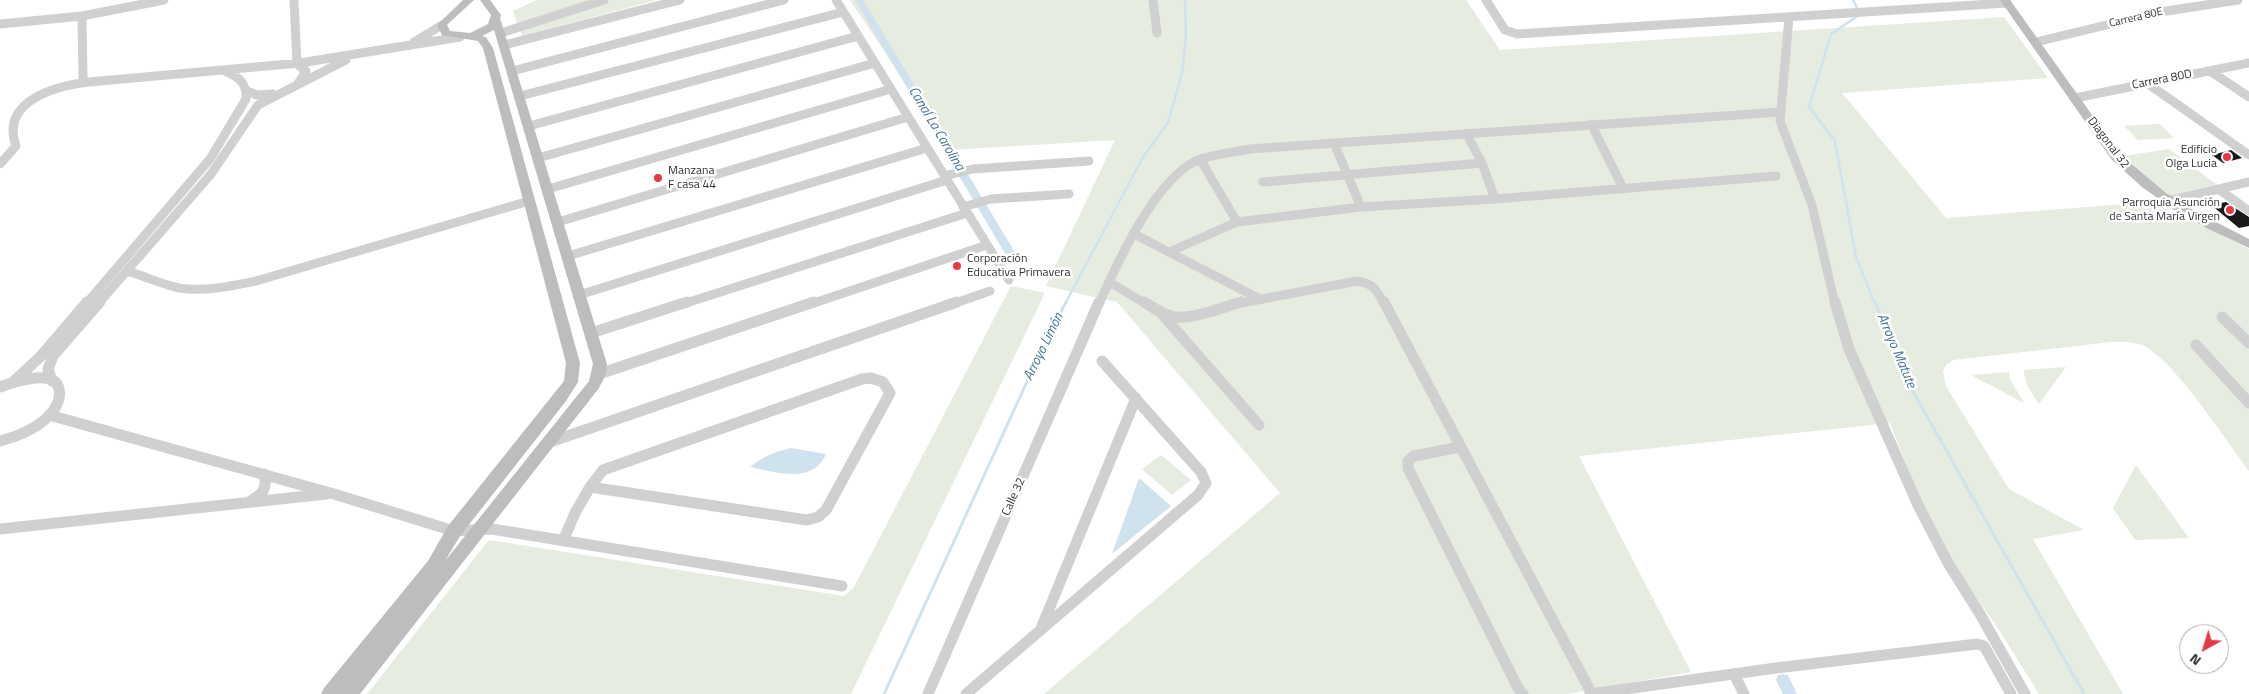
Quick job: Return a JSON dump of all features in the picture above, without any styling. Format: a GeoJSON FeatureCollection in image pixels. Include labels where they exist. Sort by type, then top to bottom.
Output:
{"type":"FeatureCollection","features":[{"type":"Feature","properties":{"kind":"street"},"geometry":{"type":"LineString","coordinates":[[0,24],[82,16],[164,0]]}},
{"type":"Feature","properties":{"kind":"street"},"geometry":{"type":"LineString","coordinates":[[294,0],[297,64],[306,71],[302,79],[296,84]]}},
{"type":"Feature","properties":{"kind":"street"},"geometry":{"type":"LineString","coordinates":[[456,13],[469,0]]}},
{"type":"Feature","properties":{"kind":"street"},"geometry":{"type":"LineString","coordinates":[[350,694],[550,442],[594,384],[599,374],[600,364],[591,332],[503,39],[485,0]]}},
{"type":"Feature","properties":{"kind":"street"},"geometry":{"type":"LineString","coordinates":[[503,39],[604,0]]}},
{"type":"Feature","properties":{"kind":"street"},"geometry":{"type":"LineString","coordinates":[[503,39],[680,0]]}},
{"type":"Feature","properties":{"kind":"street"},"geometry":{"type":"LineString","coordinates":[[512,71],[784,0]]}},
{"type":"Feature","properties":{"kind":"street"},"geometry":{"type":"LineString","coordinates":[[836,0],[1009,280]]}},
{"type":"Feature","properties":{"kind":"street"},"geometry":{"type":"LineString","coordinates":[[1152,0],[1157,33]]}},
{"type":"Feature","properties":{"kind":"street"},"geometry":{"type":"LineString","coordinates":[[1486,0],[1508,32],[1517,34],[1854,13],[2006,1]]}},
{"type":"Feature","properties":{"kind":"street","name":"Carrera 80E"},"geometry":{"type":"LineString","coordinates":[[2036,42],[2160,12],[2238,0]]}},
{"type":"Feature","properties":{"kind":"street","name":"Diagonal 32"},"geometry":{"type":"LineString","coordinates":[[2006,1],[2116,157],[2142,182],[2168,202],[2249,244]]}},
{"type":"Feature","properties":{"kind":"street"},"geometry":{"type":"LineString","coordinates":[[404,47],[442,26],[450,16],[456,13],[473,8],[494,16]]}},
{"type":"Feature","properties":{"kind":"street"},"geometry":{"type":"LineString","coordinates":[[520,96],[843,12]]}},
{"type":"Feature","properties":{"kind":"street"},"geometry":{"type":"LineString","coordinates":[[82,16],[83,79],[85,82]]}},
{"type":"Feature","properties":{"kind":"street"},"geometry":{"type":"LineString","coordinates":[[0,164],[16,146],[10,137],[10,124],[20,111],[36,97],[56,88],[85,82],[224,71],[354,57],[465,37],[487,30],[494,16]]}},
{"type":"Feature","properties":{"kind":"street"},"geometry":{"type":"LineString","coordinates":[[1789,17],[1780,121],[1812,206],[1836,312],[1853,357],[1918,505],[1948,563],[1980,614],[2025,694]]}},
{"type":"Feature","properties":{"kind":"street"},"geometry":{"type":"LineString","coordinates":[[330,694],[434,566],[454,532],[571,382],[573,363],[487,44],[479,37],[465,37],[446,33],[442,26]]}},
{"type":"Feature","properties":{"kind":"street"},"geometry":{"type":"LineString","coordinates":[[529,126],[858,36]]}},
{"type":"Feature","properties":{"kind":"street"},"geometry":{"type":"LineString","coordinates":[[0,440],[24,432],[55,408],[60,395],[57,385],[47,374],[48,365],[53,356],[211,174],[258,105],[296,84],[354,57]]}},
{"type":"Feature","properties":{"kind":"street"},"geometry":{"type":"LineString","coordinates":[[538,158],[875,63]]}},
{"type":"Feature","properties":{"kind":"street","name":"Carrera 80D"},"geometry":{"type":"LineString","coordinates":[[2075,98],[2249,63]]}},
{"type":"Feature","properties":{"kind":"street"},"geometry":{"type":"LineString","coordinates":[[14,381],[40,356],[210,159],[246,100],[247,91],[241,79],[224,71]]}},
{"type":"Feature","properties":{"kind":"street"},"geometry":{"type":"LineString","coordinates":[[2210,71],[2249,97]]}},
{"type":"Feature","properties":{"kind":"street"},"geometry":{"type":"LineString","coordinates":[[2147,83],[2249,155]]}},
{"type":"Feature","properties":{"kind":"street"},"geometry":{"type":"LineString","coordinates":[[548,189],[890,89]]}},
{"type":"Feature","properties":{"kind":"street"},"geometry":{"type":"LineString","coordinates":[[247,91],[262,95],[280,92]]}},
{"type":"Feature","properties":{"kind":"street","name":"Calle 32"},"geometry":{"type":"LineString","coordinates":[[928,694],[1100,301],[1111,283],[1134,234],[1156,198],[1176,173],[1200,159],[1250,149],[1780,112]]}},
{"type":"Feature","properties":{"kind":"street"},"geometry":{"type":"LineString","coordinates":[[558,222],[908,117]]}},
{"type":"Feature","properties":{"kind":"street"},"geometry":{"type":"LineString","coordinates":[[1591,124],[1623,188]]}},
{"type":"Feature","properties":{"kind":"street"},"geometry":{"type":"LineString","coordinates":[[1466,133],[1482,162],[1495,199]]}},
{"type":"Feature","properties":{"kind":"street"},"geometry":{"type":"LineString","coordinates":[[1334,142],[1361,207]]}},
{"type":"Feature","properties":{"kind":"street"},"geometry":{"type":"LineString","coordinates":[[568,256],[927,148]]}},
{"type":"Feature","properties":{"kind":"street"},"geometry":{"type":"LineString","coordinates":[[1200,159],[1237,222]]}},
{"type":"Feature","properties":{"kind":"street"},"geometry":{"type":"LineString","coordinates":[[579,295],[946,178],[957,172],[973,169],[1089,161]]}},
{"type":"Feature","properties":{"kind":"street"},"geometry":{"type":"LineString","coordinates":[[1263,182],[1482,162]]}},
{"type":"Feature","properties":{"kind":"street"},"geometry":{"type":"LineString","coordinates":[[1169,252],[1237,222],[1361,207],[1495,199],[1776,176]]}},
{"type":"Feature","properties":{"kind":"street"},"geometry":{"type":"LineString","coordinates":[[2168,202],[2249,182]]}},
{"type":"Feature","properties":{"kind":"street"},"geometry":{"type":"LineString","coordinates":[[2220,190],[2249,211]]}},
{"type":"Feature","properties":{"kind":"street"},"geometry":{"type":"LineString","coordinates":[[591,332],[965,210],[977,203],[991,199],[1069,194]]}},
{"type":"Feature","properties":{"kind":"street"},"geometry":{"type":"LineString","coordinates":[[127,271],[168,285],[196,290],[218,289],[256,281],[530,201]]}},
{"type":"Feature","properties":{"kind":"street"},"geometry":{"type":"LineString","coordinates":[[1134,234],[1258,298]]}},
{"type":"Feature","properties":{"kind":"street"},"geometry":{"type":"LineString","coordinates":[[599,374],[987,245]]}},
{"type":"Feature","properties":{"kind":"street"},"geometry":{"type":"LineString","coordinates":[[551,279],[572,272]]}},
{"type":"Feature","properties":{"kind":"street"},"geometry":{"type":"LineString","coordinates":[[1111,283],[1160,312],[1176,317],[1189,316],[1258,298],[1357,282],[1369,283],[1377,290],[1591,694],[1977,644],[1984,646],[2011,694]]}},
{"type":"Feature","properties":{"kind":"street"},"geometry":{"type":"LineString","coordinates":[[550,442],[990,291]]}},
{"type":"Feature","properties":{"kind":"street"},"geometry":{"type":"LineString","coordinates":[[1160,312],[1259,425]]}},
{"type":"Feature","properties":{"kind":"street"},"geometry":{"type":"LineString","coordinates":[[2222,317],[2249,343]]}},
{"type":"Feature","properties":{"kind":"street"},"geometry":{"type":"LineString","coordinates":[[2196,345],[2249,403]]}},
{"type":"Feature","properties":{"kind":"street"},"geometry":{"type":"LineString","coordinates":[[966,694],[1198,495],[1206,484],[1201,472],[1102,361]]}},
{"type":"Feature","properties":{"kind":"street"},"geometry":{"type":"LineString","coordinates":[[0,387],[14,381],[39,378],[52,381]]}},
{"type":"Feature","properties":{"kind":"street"},"geometry":{"type":"LineString","coordinates":[[563,541],[568,523],[590,487],[603,470],[862,379],[878,379],[886,384],[890,390],[864,444],[826,510],[813,519],[807,520],[590,487]]}},
{"type":"Feature","properties":{"kind":"street"},"geometry":{"type":"LineString","coordinates":[[1040,629],[1136,398]]}},
{"type":"Feature","properties":{"kind":"street"},"geometry":{"type":"LineString","coordinates":[[49,414],[334,494],[454,532],[482,528],[842,586]]}},
{"type":"Feature","properties":{"kind":"street"},"geometry":{"type":"LineString","coordinates":[[1460,447],[1414,456],[1408,461],[1408,468],[1518,688],[1523,694]]}},
{"type":"Feature","properties":{"kind":"street"},"geometry":{"type":"LineString","coordinates":[[249,503],[265,491],[267,484],[264,474]]}},
{"type":"Feature","properties":{"kind":"street"},"geometry":{"type":"LineString","coordinates":[[0,528],[334,494]]}},
{"type":"Feature","properties":{"kind":"street"},"geometry":{"type":"LineString","coordinates":[[1734,674],[1744,694]]}},
{"type":"Feature","properties":{"kind":"shaded area"},"geometry":{"type":"Polygon","coordinates":[[[537,0],[657,0],[522,36],[513,11],[537,0]]]}},
{"type":"Feature","properties":{"kind":"shaded area"},"geometry":{"type":"Polygon","coordinates":[[[850,0],[1466,0],[1500,50],[2004,17],[2048,78],[1842,93],[1946,218],[2152,202],[2249,249],[2249,471],[2184,383],[2155,353],[2142,345],[2130,342],[2111,342],[1953,360],[1946,365],[1943,372],[1946,386],[2009,489],[2084,530],[2033,539],[2123,694],[2039,694],[1999,630],[1934,536],[1890,423],[1579,456],[1691,672],[1568,694],[1044,694],[1280,493],[1117,302],[1046,286],[1115,140],[950,150],[850,0]]]}},
{"type":"Feature","properties":{"kind":"shaded area"},"geometry":{"type":"Polygon","coordinates":[[[2160,124],[2174,138],[2138,140],[2124,126],[2160,124]]]}},
{"type":"Feature","properties":{"kind":"shaded area"},"geometry":{"type":"Polygon","coordinates":[[[2169,149],[2220,187],[2171,198],[2124,156],[2169,149]]]}},
{"type":"Feature","properties":{"kind":"shaded area"},"geometry":{"type":"Polygon","coordinates":[[[1011,286],[1045,293],[851,694],[367,694],[489,540],[844,596],[854,587],[1011,286]]]}},
{"type":"Feature","properties":{"kind":"shaded area"},"geometry":{"type":"Polygon","coordinates":[[[2066,367],[2039,404],[2027,384],[2024,370],[2066,367]]]}},
{"type":"Feature","properties":{"kind":"shaded area"},"geometry":{"type":"Polygon","coordinates":[[[2009,372],[2010,379],[2024,403],[1971,375],[2009,372]]]}},
{"type":"Feature","properties":{"kind":"shaded area"},"geometry":{"type":"Polygon","coordinates":[[[1161,455],[1191,480],[1172,495],[1142,469],[1161,455]]]}},
{"type":"Feature","properties":{"kind":"shaded area"},"geometry":{"type":"Polygon","coordinates":[[[2136,465],[2189,538],[2135,540],[2113,508],[2136,465]]]}},
{"type":"Feature","properties":{"kind":"water"},"geometry":{"type":"Polygon","coordinates":[[[791,448],[826,454],[820,464],[812,470],[803,473],[782,473],[750,467],[769,455],[791,448]]]}},
{"type":"Feature","properties":{"kind":"water"},"geometry":{"type":"Polygon","coordinates":[[[1139,478],[1171,506],[1112,554],[1139,478]]]}},
{"type":"Feature","properties":{"kind":"building","name":"Edificio Olga Lucia"},"geometry":{"type":"Polygon","coordinates":[[[2231,150],[2242,158],[2223,163],[2212,155],[2231,150]]]}},
{"type":"Feature","properties":{"kind":"building","name":"Parroquia Asunción de Santa María Virgen"},"geometry":{"type":"Polygon","coordinates":[[[2226,202],[2249,217],[2249,226],[2239,228],[2211,205],[2226,202]]]}},
{"type":"Feature","properties":{"kind":"waterway","name":"Canal La Carolina"},"geometry":{"type":"LineString","coordinates":[[859,0],[1014,259]]}},
{"type":"Feature","properties":{"kind":"waterway","name":"Arroyo Limón"},"geometry":{"type":"LineString","coordinates":[[1065,304],[1143,157],[1168,123],[1182,73],[1186,35],[1185,0]]}},
{"type":"Feature","properties":{"kind":"waterway","name":"Arroyo Matute"},"geometry":{"type":"LineString","coordinates":[[1853,0],[1858,10]]}},
{"type":"Feature","properties":{"kind":"waterway","name":"Arroyo Matute"},"geometry":{"type":"LineString","coordinates":[[1859,15],[1831,34],[1809,107],[1835,141],[1856,257],[1875,304]]}},
{"type":"Feature","properties":{"kind":"waterway","name":"Arroyo Limón"},"geometry":{"type":"LineString","coordinates":[[884,694],[1047,338],[1066,302]]}},
{"type":"Feature","properties":{"kind":"waterway","name":"Arroyo Matute"},"geometry":{"type":"LineString","coordinates":[[1875,302],[1908,383],[2084,694]]}},
{"type":"Feature","properties":{"kind":"waterway"},"geometry":{"type":"LineString","coordinates":[[1783,680],[1790,694]]}},
{"type":"Feature","properties":{"kind":"place","name":"Edificio Olga Lucia"},"geometry":{"type":"Point","coordinates":[2227,157]}},
{"type":"Feature","properties":{"kind":"place","name":"Manzana F casa 44"},"geometry":{"type":"Point","coordinates":[658,178]}},
{"type":"Feature","properties":{"kind":"place","name":"Parroquia Asunción de Santa María Virgen"},"geometry":{"type":"Point","coordinates":[2230,210]}},
{"type":"Feature","properties":{"kind":"place","name":"Corporación Educativa Primavera"},"geometry":{"type":"Point","coordinates":[957,266]}}]}
